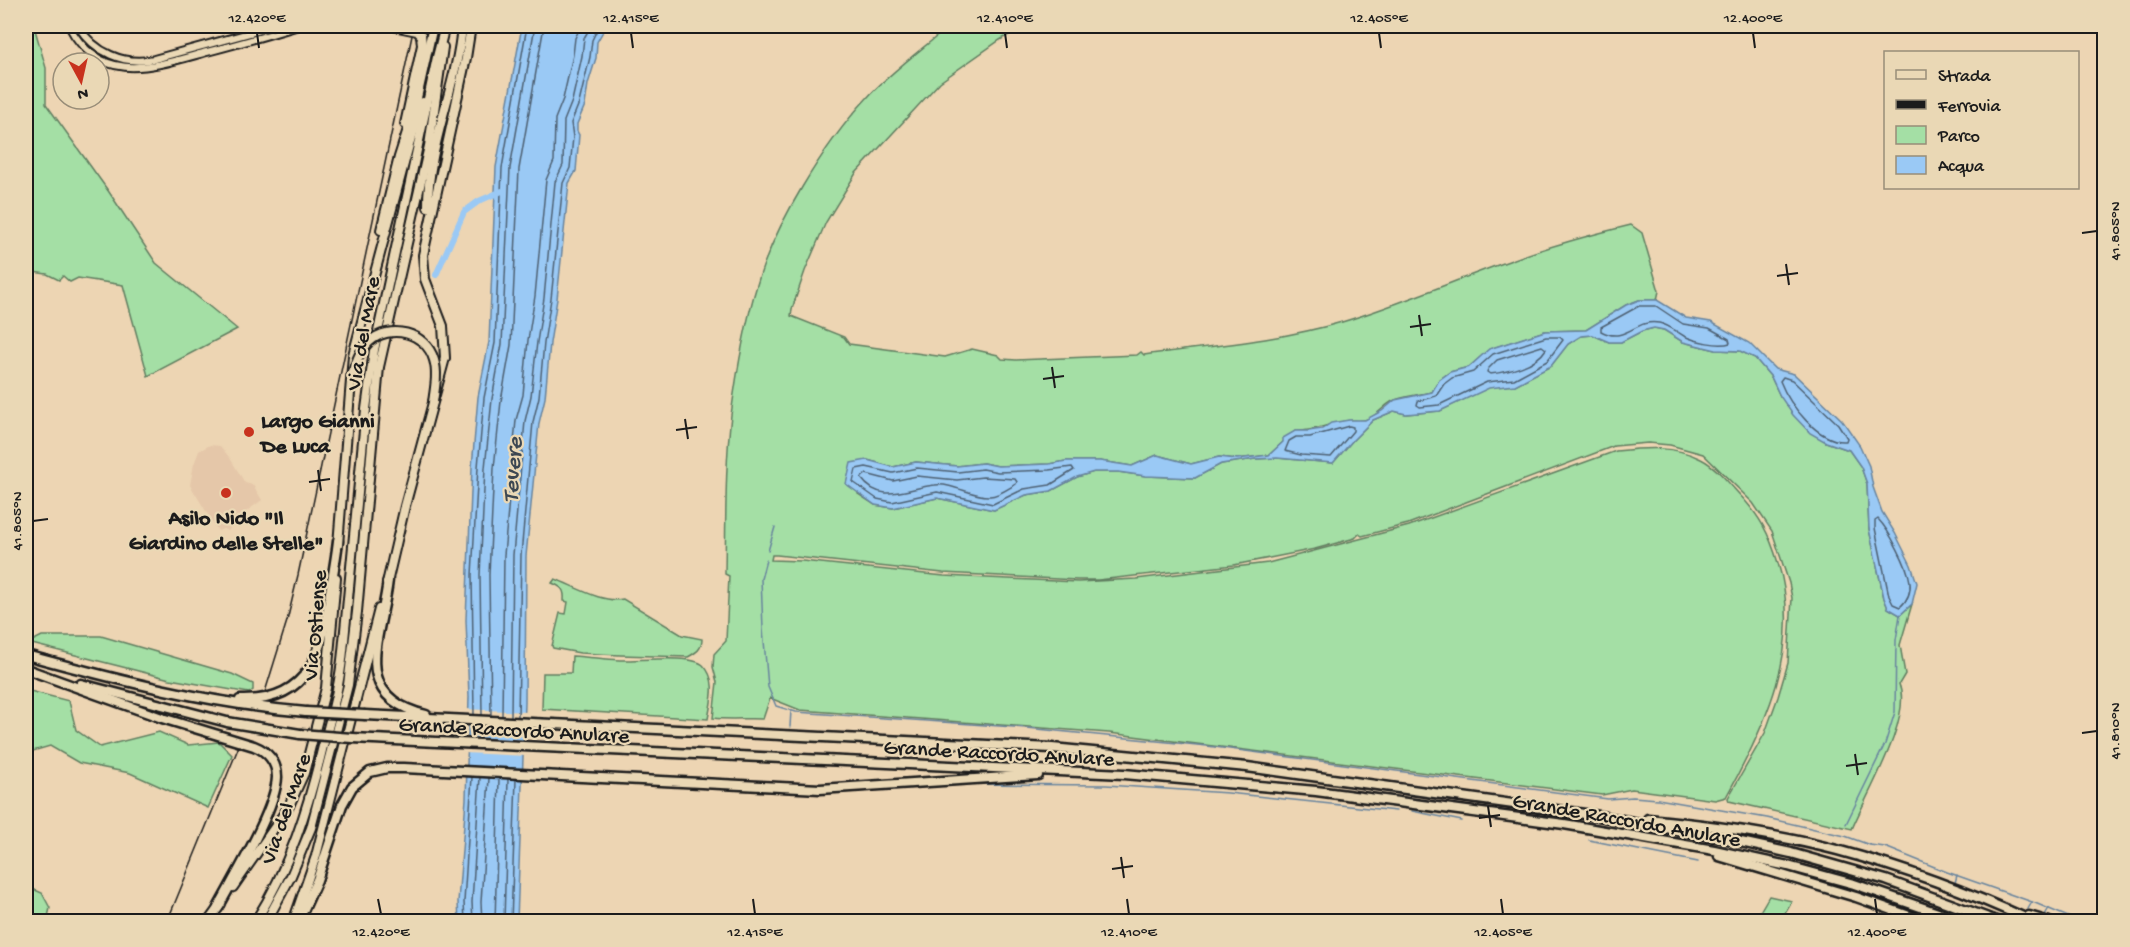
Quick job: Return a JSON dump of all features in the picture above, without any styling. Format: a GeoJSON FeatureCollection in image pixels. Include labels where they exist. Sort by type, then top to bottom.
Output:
{"type":"FeatureCollection","features":[{"type":"Feature","properties":{"kind":"highway"},"geometry":{"type":"LineString","coordinates":[[194,697],[263,699],[284,693],[301,680],[313,664],[321,643],[327,619],[338,542]]}},
{"type":"Feature","properties":{"kind":"highway"},"geometry":{"type":"LineString","coordinates":[[388,579],[375,662],[379,683],[385,695],[392,700],[421,713],[455,720]]}},
{"type":"Feature","properties":{"kind":"highway","name":"Grande Raccordo Anulare"},"geometry":{"type":"LineString","coordinates":[[26,655],[133,684],[194,697],[306,712],[1052,748],[1176,758],[1313,775],[1599,816],[1727,839],[1823,862],[1915,890],[1999,921]]}},
{"type":"Feature","properties":{"kind":"highway"},"geometry":{"type":"LineString","coordinates":[[26,669],[162,718],[254,746],[271,758],[277,778],[271,802],[218,908]]}},
{"type":"Feature","properties":{"kind":"highway","name":"Grande Raccordo Anulare"},"geometry":{"type":"LineString","coordinates":[[26,669],[218,720],[264,730],[300,734],[1075,772],[1201,780],[1316,791],[1522,818],[1690,845],[1788,866],[1854,884],[1964,921]]}},
{"type":"Feature","properties":{"kind":"highway"},"geometry":{"type":"LineString","coordinates":[[295,921],[317,880],[348,793],[366,774],[393,768],[786,788],[847,788],[1075,772]]}},
{"type":"Feature","properties":{"kind":"highway","name":"Grande Raccordo Anulare"},"geometry":{"type":"LineString","coordinates":[[1599,816],[1690,824],[1826,848],[1916,875],[2034,921]]}},
{"type":"Feature","properties":{"kind":"highway"},"geometry":{"type":"LineString","coordinates":[[1690,845],[1926,921]]}},
{"type":"Feature","properties":{"kind":"highway"},"geometry":{"type":"LineString","coordinates":[[2010,911],[2049,921]]}},
{"type":"Feature","properties":{"kind":"main road"},"geometry":{"type":"LineString","coordinates":[[393,26],[417,31],[421,35],[422,45],[399,157]]}},
{"type":"Feature","properties":{"kind":"main road"},"geometry":{"type":"LineString","coordinates":[[367,302],[387,201],[414,107],[433,26]]}},
{"type":"Feature","properties":{"kind":"main road"},"geometry":{"type":"LineString","coordinates":[[429,221],[429,181],[462,26]]}},
{"type":"Feature","properties":{"kind":"main road"},"geometry":{"type":"LineString","coordinates":[[295,921],[316,856],[405,506],[443,372],[446,344],[442,322],[423,271],[423,251],[471,26]]}},
{"type":"Feature","properties":{"kind":"main road","name":"Via del Mare"},"geometry":{"type":"LineString","coordinates":[[255,921],[279,878],[301,827],[340,675],[366,409],[374,350],[445,27]]}},
{"type":"Feature","properties":{"kind":"main road","name":"Via del Mare"},"geometry":{"type":"LineString","coordinates":[[266,921],[291,876],[311,828],[348,686],[357,612],[379,367],[429,146],[445,27]]}},
{"type":"Feature","properties":{"kind":"main road"},"geometry":{"type":"LineString","coordinates":[[367,302],[407,151],[437,57]]}},
{"type":"Feature","properties":{"kind":"main road","name":"Via Ostiense"},"geometry":{"type":"LineString","coordinates":[[208,921],[288,808],[304,773],[318,721],[327,677],[353,355],[367,302]]}},
{"type":"Feature","properties":{"kind":"main road"},"geometry":{"type":"LineString","coordinates":[[352,375],[360,354],[372,339],[385,333],[408,334],[422,342],[434,358],[436,375],[433,402]]}},
{"type":"Feature","properties":{"kind":"street"},"geometry":{"type":"LineString","coordinates":[[69,26],[81,43],[95,55],[115,65],[134,68],[159,65],[300,26]]}},
{"type":"Feature","properties":{"kind":"street"},"geometry":{"type":"LineString","coordinates":[[78,26],[88,39],[102,50],[122,59],[141,61],[275,26]]}},
{"type":"Feature","properties":{"kind":"shaded area","name":"Asilo Nido \"Il Giardino delle Stelle\""},"geometry":{"type":"Polygon","coordinates":[[[210,445],[220,446],[245,483],[253,485],[262,500],[236,519],[228,531],[223,529],[218,531],[190,485],[199,451],[210,445]]]}},
{"type":"Feature","properties":{"kind":"green space"},"geometry":{"type":"Polygon","coordinates":[[[26,26],[34,26],[46,68],[46,104],[156,263],[237,329],[148,376],[123,285],[78,278],[70,282],[63,276],[59,280],[47,274],[26,271],[26,26]]]}},
{"type":"Feature","properties":{"kind":"green space"},"geometry":{"type":"Polygon","coordinates":[[[949,26],[1025,26],[1000,40],[940,82],[856,173],[826,222],[805,271],[791,316],[844,337],[849,344],[945,357],[972,349],[998,355],[1002,359],[1016,360],[1137,355],[1141,352],[1144,355],[1244,342],[1318,329],[1342,322],[1539,250],[1631,225],[1642,233],[1659,291],[1657,300],[1639,300],[1626,305],[1586,330],[1545,331],[1490,349],[1469,367],[1450,372],[1439,380],[1432,392],[1395,400],[1365,420],[1348,420],[1314,429],[1295,431],[1269,455],[1237,459],[1219,457],[1191,464],[1157,455],[1132,466],[1100,461],[1066,461],[998,466],[983,463],[957,466],[916,462],[893,467],[867,460],[858,494],[875,505],[893,508],[937,498],[994,510],[1026,495],[1051,491],[1077,477],[1094,472],[1195,478],[1221,464],[1255,459],[1277,458],[1333,463],[1373,420],[1394,411],[1406,414],[1440,411],[1489,387],[1515,385],[1551,366],[1568,344],[1581,336],[1593,335],[1609,342],[1621,342],[1642,331],[1654,328],[1664,330],[1683,342],[1716,350],[1740,351],[1755,358],[1771,377],[1780,396],[1826,442],[1849,450],[1861,467],[1867,484],[1869,529],[1884,598],[1888,608],[1900,615],[1912,604],[1900,645],[1905,674],[1899,684],[1902,699],[1900,716],[1886,756],[1852,829],[1729,801],[1728,798],[1765,733],[1778,697],[1788,663],[1792,598],[1772,531],[1753,503],[1703,454],[1670,445],[1648,443],[1614,446],[1408,524],[1362,536],[1359,534],[1355,538],[1315,549],[1234,565],[1098,580],[1077,580],[943,573],[777,555],[772,555],[771,560],[802,561],[944,576],[1078,582],[1136,579],[1268,563],[1409,526],[1616,451],[1648,449],[1681,451],[1711,466],[1752,509],[1771,543],[1785,594],[1786,624],[1783,655],[1776,684],[1754,742],[1726,797],[1715,800],[1632,789],[1602,795],[1109,733],[800,710],[770,698],[763,719],[713,718],[717,682],[713,667],[714,654],[726,641],[729,576],[725,574],[726,494],[731,415],[738,366],[757,285],[775,237],[788,212],[834,138],[886,79],[949,26]]]}},
{"type":"Feature","properties":{"kind":"green space"},"geometry":{"type":"Polygon","coordinates":[[[555,579],[598,597],[623,599],[682,635],[702,639],[700,648],[688,657],[580,653],[553,648],[560,613],[566,614],[568,602],[564,601],[562,589],[552,583],[555,579]]]}},
{"type":"Feature","properties":{"kind":"green space"},"geometry":{"type":"Polygon","coordinates":[[[42,636],[101,636],[232,674],[253,684],[253,690],[249,693],[170,679],[28,643],[42,636]]]}},
{"type":"Feature","properties":{"kind":"green space"},"geometry":{"type":"Polygon","coordinates":[[[572,656],[619,660],[676,659],[697,662],[703,665],[711,677],[712,698],[708,719],[542,709],[543,673],[571,673],[572,656]]]}},
{"type":"Feature","properties":{"kind":"green space"},"geometry":{"type":"Polygon","coordinates":[[[26,690],[69,701],[76,730],[100,747],[159,732],[188,745],[219,742],[232,755],[208,808],[130,773],[79,763],[50,746],[26,753],[26,690]]]}},
{"type":"Feature","properties":{"kind":"green space"},"geometry":{"type":"Polygon","coordinates":[[[26,886],[42,893],[50,908],[47,921],[26,921],[26,886]]]}},
{"type":"Feature","properties":{"kind":"green space"},"geometry":{"type":"Polygon","coordinates":[[[1769,896],[1792,901],[1780,921],[1769,921],[1764,916],[1760,921],[1754,922],[1769,896]]]}},
{"type":"Feature","properties":{"kind":"water","name":"Tevere"},"geometry":{"type":"Polygon","coordinates":[[[522,26],[606,26],[597,42],[596,58],[588,84],[585,105],[577,124],[579,135],[576,171],[569,183],[545,398],[539,423],[526,556],[525,703],[517,921],[459,922],[458,902],[466,799],[469,697],[466,620],[472,467],[478,397],[489,342],[496,167],[522,26]]]}},
{"type":"Feature","properties":{"kind":"water"},"geometry":{"type":"Polygon","coordinates":[[[1639,300],[1657,300],[1686,318],[1711,322],[1749,343],[1775,369],[1794,374],[1842,420],[1860,446],[1869,466],[1873,487],[1882,512],[1911,565],[1917,583],[1912,604],[1900,615],[1888,608],[1884,598],[1869,529],[1867,484],[1861,467],[1849,450],[1826,442],[1810,433],[1793,415],[1771,377],[1755,358],[1740,351],[1716,350],[1683,342],[1664,330],[1654,328],[1642,331],[1621,342],[1609,342],[1593,335],[1581,336],[1568,344],[1551,366],[1515,385],[1489,388],[1440,411],[1406,414],[1394,411],[1373,420],[1333,463],[1277,458],[1255,459],[1221,464],[1195,478],[1094,472],[1077,477],[1051,491],[1026,495],[994,510],[937,498],[893,508],[875,505],[846,484],[851,463],[867,460],[893,467],[916,462],[957,466],[983,463],[998,466],[1066,461],[1100,461],[1132,466],[1157,455],[1191,464],[1219,457],[1237,459],[1269,455],[1283,442],[1283,438],[1295,431],[1322,429],[1331,423],[1349,420],[1365,420],[1382,411],[1395,400],[1432,392],[1439,380],[1450,372],[1469,367],[1489,349],[1545,331],[1586,330],[1626,305],[1639,300]]]}},
{"type":"Feature","properties":{"kind":"pier"},"geometry":{"type":"Polygon","coordinates":[[[465,709],[527,712],[527,729],[465,726],[465,709]]]}},
{"type":"Feature","properties":{"kind":"pier"},"geometry":{"type":"Polygon","coordinates":[[[464,737],[526,740],[526,756],[464,753],[464,737]]]}},
{"type":"Feature","properties":{"kind":"waterway"},"geometry":{"type":"LineString","coordinates":[[436,275],[464,212],[479,201],[502,191]]}},
{"type":"Feature","properties":{"kind":"waterway"},"geometry":{"type":"LineString","coordinates":[[768,551],[775,527]]}},
{"type":"Feature","properties":{"kind":"waterway"},"geometry":{"type":"LineString","coordinates":[[766,560],[761,579],[768,687],[776,706],[796,712],[1027,728],[1207,746],[1608,799],[1633,797],[1658,799],[1767,818],[1885,847],[2080,922]]}},
{"type":"Feature","properties":{"kind":"waterway"},"geometry":{"type":"LineString","coordinates":[[1846,824],[1885,744],[1895,712],[1896,640],[1900,615]]}},
{"type":"Feature","properties":{"kind":"waterway"},"geometry":{"type":"LineString","coordinates":[[790,727],[791,710]]}},
{"type":"Feature","properties":{"kind":"waterway"},"geometry":{"type":"LineString","coordinates":[[887,790],[972,784],[1106,785],[1228,793],[1396,811]]}},
{"type":"Feature","properties":{"kind":"waterway"},"geometry":{"type":"LineString","coordinates":[[1412,811],[1462,821]]}},
{"type":"Feature","properties":{"kind":"waterway"},"geometry":{"type":"LineString","coordinates":[[1589,840],[1698,862]]}},
{"type":"Feature","properties":{"kind":"waterway"},"geometry":{"type":"LineString","coordinates":[[1955,883],[1957,875]]}},
{"type":"Feature","properties":{"kind":"waterway"},"geometry":{"type":"LineString","coordinates":[[2028,909],[2032,902]]}},
{"type":"Feature","properties":{"kind":"waterway"},"geometry":{"type":"LineString","coordinates":[[2045,915],[2049,908]]}},
{"type":"Feature","properties":{"kind":"railway"},"geometry":{"type":"LineString","coordinates":[[265,692],[287,621],[298,575],[414,26]]}},
{"type":"Feature","properties":{"kind":"railway"},"geometry":{"type":"LineString","coordinates":[[167,922],[239,746]]}},
{"type":"Feature","properties":{"kind":"place","name":"Largo Gianni De Luca"},"geometry":{"type":"Point","coordinates":[249,432]}},
{"type":"Feature","properties":{"kind":"place","name":"Asilo Nido \"Il Giardino delle Stelle\""},"geometry":{"type":"Point","coordinates":[226,493]}}]}
